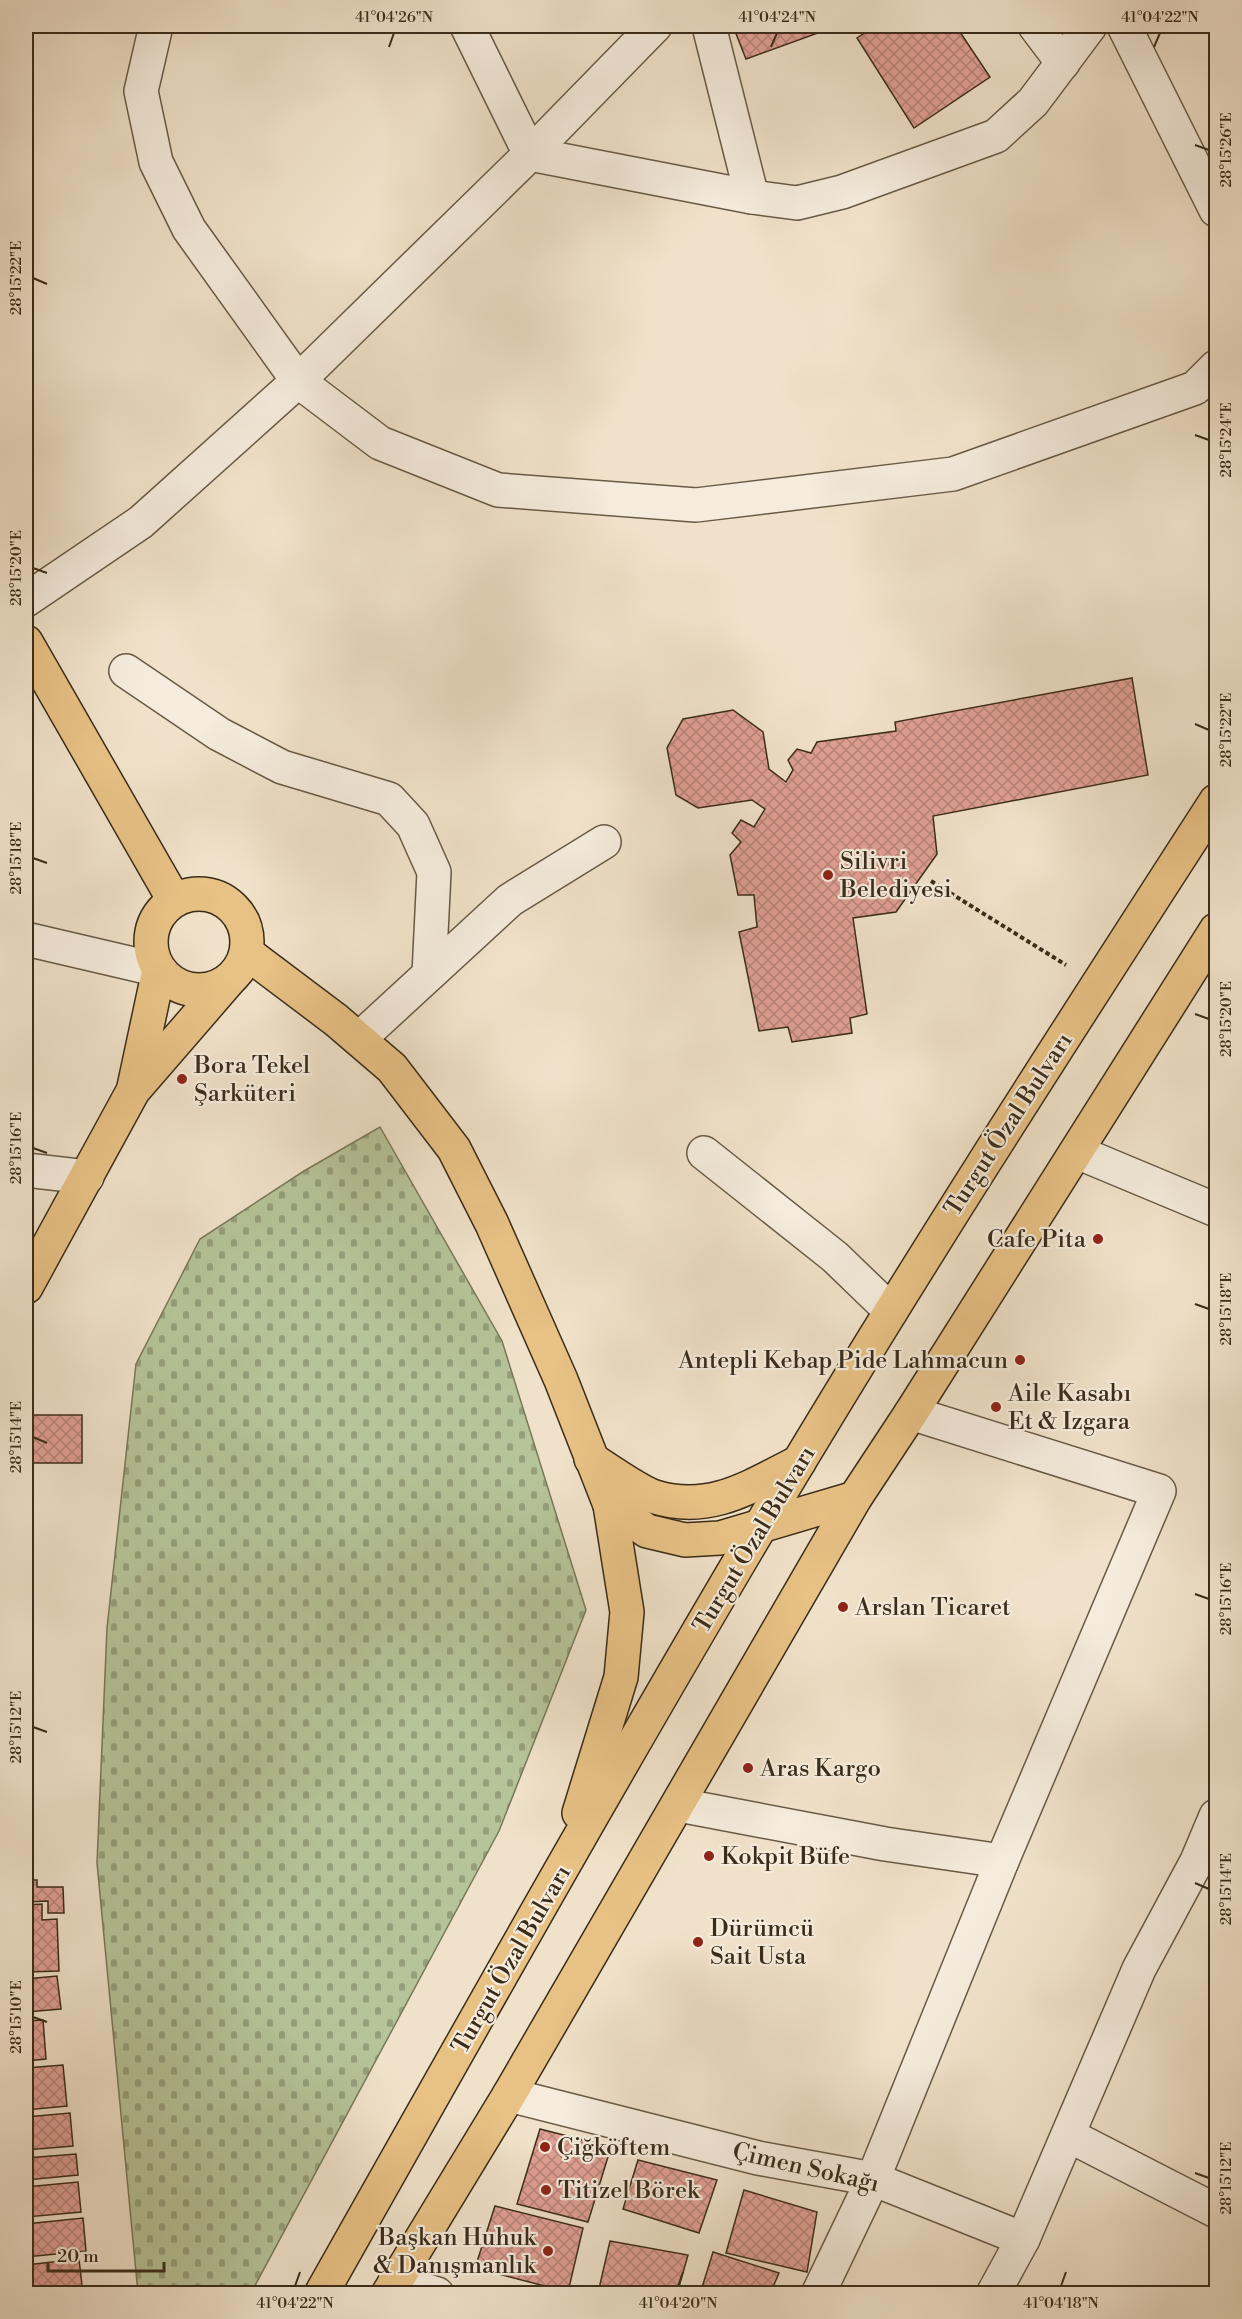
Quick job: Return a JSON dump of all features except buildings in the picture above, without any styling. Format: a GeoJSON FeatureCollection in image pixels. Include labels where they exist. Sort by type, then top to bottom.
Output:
{"type":"FeatureCollection","features":[{"type":"Feature","properties":{"kind":"main road"},"geometry":{"type":"LineString","coordinates":[[26,642],[174,900]]}},
{"type":"Feature","properties":{"kind":"main road","name":"Turgut Özal Bulvarı"},"geometry":{"type":"LineString","coordinates":[[321,2294],[563,1867],[760,1526],[970,1182],[1216,801]]}},
{"type":"Feature","properties":{"kind":"main road"},"geometry":{"type":"LineString","coordinates":[[26,1287],[133,1091],[240,969],[247,953],[248,937],[244,921],[222,898],[206,894],[190,894],[174,900],[162,910],[154,924],[151,939],[152,955],[159,970],[170,981],[184,988],[199,990],[215,988],[229,980]]}},
{"type":"Feature","properties":{"kind":"main road"},"geometry":{"type":"LineString","coordinates":[[391,2287],[509,2095],[855,1498],[1216,930]]}},
{"type":"Feature","properties":{"kind":"main road"},"geometry":{"type":"LineString","coordinates":[[247,953],[392,1068],[454,1149],[492,1224],[561,1380],[610,1505],[627,1612],[621,1677],[563,1867]]}},
{"type":"Feature","properties":{"kind":"main road"},"geometry":{"type":"LineString","coordinates":[[133,1091],[159,970]]}},
{"type":"Feature","properties":{"kind":"main road"},"geometry":{"type":"LineString","coordinates":[[591,1459],[653,1497],[694,1504],[732,1496],[799,1462]]}},
{"type":"Feature","properties":{"kind":"main road"},"geometry":{"type":"LineString","coordinates":[[610,1505],[647,1531],[685,1540],[720,1538],[855,1498]]}},
{"type":"Feature","properties":{"kind":"street"},"geometry":{"type":"LineString","coordinates":[[156,26],[141,91],[156,162],[189,229],[298,381],[380,443],[498,490],[696,505],[953,474],[1195,388],[1216,367]]}},
{"type":"Feature","properties":{"kind":"street"},"geometry":{"type":"LineString","coordinates":[[467,26],[530,154]]}},
{"type":"Feature","properties":{"kind":"street"},"geometry":{"type":"LineString","coordinates":[[26,600],[141,522],[298,381],[530,154],[655,26]]}},
{"type":"Feature","properties":{"kind":"street"},"geometry":{"type":"LineString","coordinates":[[709,26],[752,197]]}},
{"type":"Feature","properties":{"kind":"street"},"geometry":{"type":"LineString","coordinates":[[1035,26],[1063,63]]}},
{"type":"Feature","properties":{"kind":"street"},"geometry":{"type":"LineString","coordinates":[[530,154],[752,197],[797,203],[842,192],[996,136],[1032,102],[1090,26]]}},
{"type":"Feature","properties":{"kind":"street"},"geometry":{"type":"LineString","coordinates":[[1124,26],[1216,210]]}},
{"type":"Feature","properties":{"kind":"street"},"geometry":{"type":"LineString","coordinates":[[126,671],[219,734],[282,767],[388,799],[413,825],[434,872],[429,974]]}},
{"type":"Feature","properties":{"kind":"street"},"geometry":{"type":"LineString","coordinates":[[358,1039],[510,900],[604,842]]}},
{"type":"Feature","properties":{"kind":"street"},"geometry":{"type":"LineString","coordinates":[[26,939],[159,970]]}},
{"type":"Feature","properties":{"kind":"street"},"geometry":{"type":"LineString","coordinates":[[704,1152],[835,1257],[891,1311]]}},
{"type":"Feature","properties":{"kind":"street"},"geometry":{"type":"LineString","coordinates":[[1077,1152],[1216,1210]]}},
{"type":"Feature","properties":{"kind":"street"},"geometry":{"type":"LineString","coordinates":[[26,1170],[87,1177]]}},
{"type":"Feature","properties":{"kind":"street"},"geometry":{"type":"LineString","coordinates":[[819,2294],[873,2179],[1002,1861],[1159,1491],[911,1413]]}},
{"type":"Feature","properties":{"kind":"street"},"geometry":{"type":"LineString","coordinates":[[679,1804],[885,1844],[1002,1861]]}},
{"type":"Feature","properties":{"kind":"street"},"geometry":{"type":"LineString","coordinates":[[993,2294],[1023,2239],[1139,1969],[1207,1866],[1216,1816]]}},
{"type":"Feature","properties":{"kind":"street","name":"Çimen Sokağı"},"geometry":{"type":"LineString","coordinates":[[509,2095],[758,2158],[873,2179],[1023,2239]]}},
{"type":"Feature","properties":{"kind":"street"},"geometry":{"type":"LineString","coordinates":[[1068,2135],[1216,2211]]}},
{"type":"Feature","properties":{"kind":"street"},"geometry":{"type":"LineString","coordinates":[[391,2287],[437,2294]]}},
{"type":"Feature","properties":{"kind":"path"},"geometry":{"type":"LineString","coordinates":[[931,881],[1097,985]]}},
{"type":"Feature","properties":{"kind":"green space"},"geometry":{"type":"Polygon","coordinates":[[[380,1127],[502,1341],[586,1610],[499,1831],[251,2293],[138,2293],[97,1863],[107,1628],[136,1364],[200,1239],[304,1171],[380,1127]]]}},
{"type":"Feature","properties":{"kind":"place","name":"Silivri Belediyesi"},"geometry":{"type":"Point","coordinates":[828,875]}},
{"type":"Feature","properties":{"kind":"place","name":"Bora Tekel Şarküteri"},"geometry":{"type":"Point","coordinates":[182,1079]}},
{"type":"Feature","properties":{"kind":"place","name":"Cafe Pita"},"geometry":{"type":"Point","coordinates":[1098,1239]}},
{"type":"Feature","properties":{"kind":"place","name":"Antepli Kebap Pide Lahmacun"},"geometry":{"type":"Point","coordinates":[1020,1360]}},
{"type":"Feature","properties":{"kind":"place","name":"Aile Kasabı Et & Izgara"},"geometry":{"type":"Point","coordinates":[996,1407]}},
{"type":"Feature","properties":{"kind":"place","name":"Arslan Ticaret"},"geometry":{"type":"Point","coordinates":[843,1607]}},
{"type":"Feature","properties":{"kind":"place","name":"Aras Kargo"},"geometry":{"type":"Point","coordinates":[748,1768]}},
{"type":"Feature","properties":{"kind":"place","name":"Kokpit Büfe"},"geometry":{"type":"Point","coordinates":[709,1856]}},
{"type":"Feature","properties":{"kind":"place","name":"Dürümcü Sait Usta"},"geometry":{"type":"Point","coordinates":[698,1942]}},
{"type":"Feature","properties":{"kind":"place","name":"Çiğköftem"},"geometry":{"type":"Point","coordinates":[545,2147]}},
{"type":"Feature","properties":{"kind":"place","name":"Titizel Börek"},"geometry":{"type":"Point","coordinates":[546,2190]}},
{"type":"Feature","properties":{"kind":"place","name":"Başkan Huhuk & Danışmanlık"},"geometry":{"type":"Point","coordinates":[548,2251]}}]}
